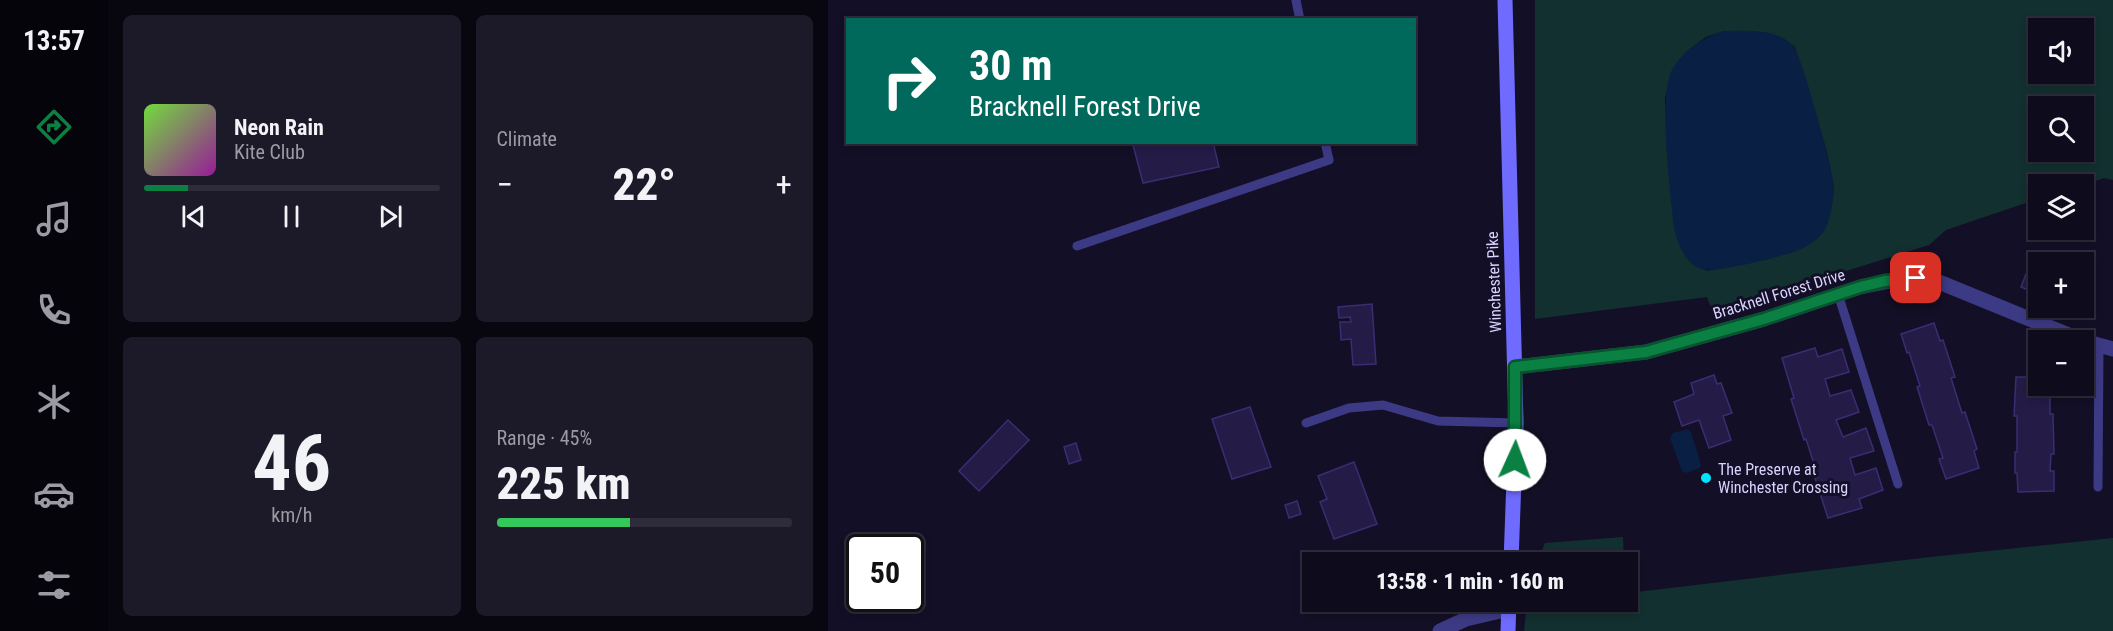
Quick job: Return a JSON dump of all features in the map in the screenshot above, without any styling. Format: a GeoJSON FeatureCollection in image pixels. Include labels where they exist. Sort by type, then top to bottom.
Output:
{"type":"FeatureCollection","features":[{"type":"Feature","properties":{"kind":"main road","name":"Winchester Pike"},"geometry":{"type":"LineString","coordinates":[[1505,0],[1516,423],[1511,552]]}},
{"type":"Feature","properties":{"kind":"main road"},"geometry":{"type":"LineString","coordinates":[[1508,631],[1509,612]]}},
{"type":"Feature","properties":{"kind":"street","name":"Bracknell Forest Drive"},"geometry":{"type":"LineString","coordinates":[[1515,367],[1646,352],[1764,319],[1860,287],[1900,279],[1916,278],[1939,282],[2059,330]]}},
{"type":"Feature","properties":{"kind":"street"},"geometry":{"type":"LineString","coordinates":[[1440,631],[1488,612]]}},
{"type":"Feature","properties":{"kind":"lane"},"geometry":{"type":"LineString","coordinates":[[1296,0],[1300,18]]}},
{"type":"Feature","properties":{"kind":"lane"},"geometry":{"type":"LineString","coordinates":[[1077,246],[1329,160],[1325,144]]}},
{"type":"Feature","properties":{"kind":"lane"},"geometry":{"type":"LineString","coordinates":[[1838,294],[1898,484]]}},
{"type":"Feature","properties":{"kind":"lane"},"geometry":{"type":"LineString","coordinates":[[2094,344],[2098,487]]}},
{"type":"Feature","properties":{"kind":"lane"},"geometry":{"type":"LineString","coordinates":[[1306,423],[1349,408],[1383,405],[1438,421],[1516,423]]}},
{"type":"Feature","properties":{"kind":"green space"},"geometry":{"type":"Polygon","coordinates":[[[1535,0],[2113,0],[2113,180],[2104,178],[2094,182],[2094,174],[2028,174],[2028,202],[1946,230],[1929,245],[1713,313],[1707,297],[1535,319],[1535,0]],[[1724,31],[1706,37],[1687,51],[1665,97],[1669,177],[1706,271],[1769,259],[1831,210],[1834,187],[1827,152],[1795,47],[1781,37],[1724,31]]]}},
{"type":"Feature","properties":{"kind":"green space"},"geometry":{"type":"Polygon","coordinates":[[[1623,537],[1624,552],[1541,552],[1545,543],[1623,537]]]}},
{"type":"Feature","properties":{"kind":"green space"},"geometry":{"type":"Polygon","coordinates":[[[2113,538],[2113,631],[1524,631],[1526,612],[1638,612],[1638,592],[2113,538]]]}},
{"type":"Feature","properties":{"kind":"water"},"geometry":{"type":"Polygon","coordinates":[[[1724,31],[1770,33],[1779,36],[1793,46],[1817,114],[1834,191],[1826,227],[1810,244],[1799,250],[1765,260],[1708,270],[1695,266],[1686,258],[1674,229],[1666,146],[1666,99],[1668,81],[1673,68],[1683,55],[1695,45],[1724,31]]]}},
{"type":"Feature","properties":{"kind":"water"},"geometry":{"type":"Polygon","coordinates":[[[1688,429],[1691,432],[1701,465],[1700,468],[1686,473],[1682,471],[1670,438],[1673,433],[1688,429]]]}},
{"type":"Feature","properties":{"kind":"building"},"geometry":{"type":"Polygon","coordinates":[[[1213,144],[1219,167],[1143,183],[1133,145],[1213,144]]]}},
{"type":"Feature","properties":{"kind":"building"},"geometry":{"type":"Polygon","coordinates":[[[2026,274],[2028,275],[2028,290],[2021,287],[2026,274]]]}},
{"type":"Feature","properties":{"kind":"building"},"geometry":{"type":"Polygon","coordinates":[[[1372,304],[1376,364],[1353,365],[1351,339],[1341,340],[1340,322],[1351,322],[1350,317],[1339,318],[1338,307],[1372,304]]]}},
{"type":"Feature","properties":{"kind":"building"},"geometry":{"type":"Polygon","coordinates":[[[1934,323],[1940,341],[1943,340],[1955,377],[1951,378],[1977,449],[1974,451],[1979,468],[1946,479],[1939,459],[1943,458],[1932,425],[1929,425],[1917,387],[1920,386],[1901,334],[1934,323]]]}},
{"type":"Feature","properties":{"kind":"building"},"geometry":{"type":"Polygon","coordinates":[[[1815,348],[1818,357],[1842,349],[1849,372],[1825,379],[1830,396],[1851,390],[1859,412],[1836,420],[1843,437],[1866,428],[1874,451],[1850,458],[1855,475],[1876,468],[1883,490],[1859,499],[1862,508],[1828,518],[1815,478],[1818,477],[1791,399],[1794,398],[1782,358],[1815,348]]]}},
{"type":"Feature","properties":{"kind":"building"},"geometry":{"type":"Polygon","coordinates":[[[1714,375],[1717,384],[1721,383],[1732,413],[1723,416],[1731,440],[1709,448],[1699,420],[1682,426],[1674,402],[1694,394],[1691,383],[1714,375]]]}},
{"type":"Feature","properties":{"kind":"building"},"geometry":{"type":"Polygon","coordinates":[[[2016,377],[2028,377],[2028,396],[2052,396],[2050,397],[2050,414],[2053,414],[2054,454],[2051,454],[2050,471],[2054,471],[2054,491],[2018,492],[2017,473],[2015,473],[2017,416],[2014,416],[2016,377]]]}},
{"type":"Feature","properties":{"kind":"building"},"geometry":{"type":"Polygon","coordinates":[[[1250,407],[1271,467],[1232,479],[1212,419],[1250,407]]]}},
{"type":"Feature","properties":{"kind":"building"},"geometry":{"type":"Polygon","coordinates":[[[1008,420],[1029,440],[979,491],[959,471],[1008,420]]]}},
{"type":"Feature","properties":{"kind":"building"},"geometry":{"type":"Polygon","coordinates":[[[1076,443],[1081,460],[1069,464],[1064,447],[1076,443]]]}},
{"type":"Feature","properties":{"kind":"building"},"geometry":{"type":"Polygon","coordinates":[[[1354,462],[1377,524],[1334,539],[1320,502],[1327,499],[1318,476],[1354,462]]]}},
{"type":"Feature","properties":{"kind":"building"},"geometry":{"type":"Polygon","coordinates":[[[1297,501],[1301,514],[1289,518],[1285,505],[1297,501]]]}},
{"type":"Feature","properties":{"kind":"place","name":"The Preserve at Winchester Crossing"},"geometry":{"type":"Point","coordinates":[1706,478]}},
{"type":"Feature","properties":{"kind":"route"},"geometry":{"type":"LineString","coordinates":[[1515,460],[1515,367],[1646,352],[1764,319],[1860,287],[1885,281],[1916,278]]}}]}
